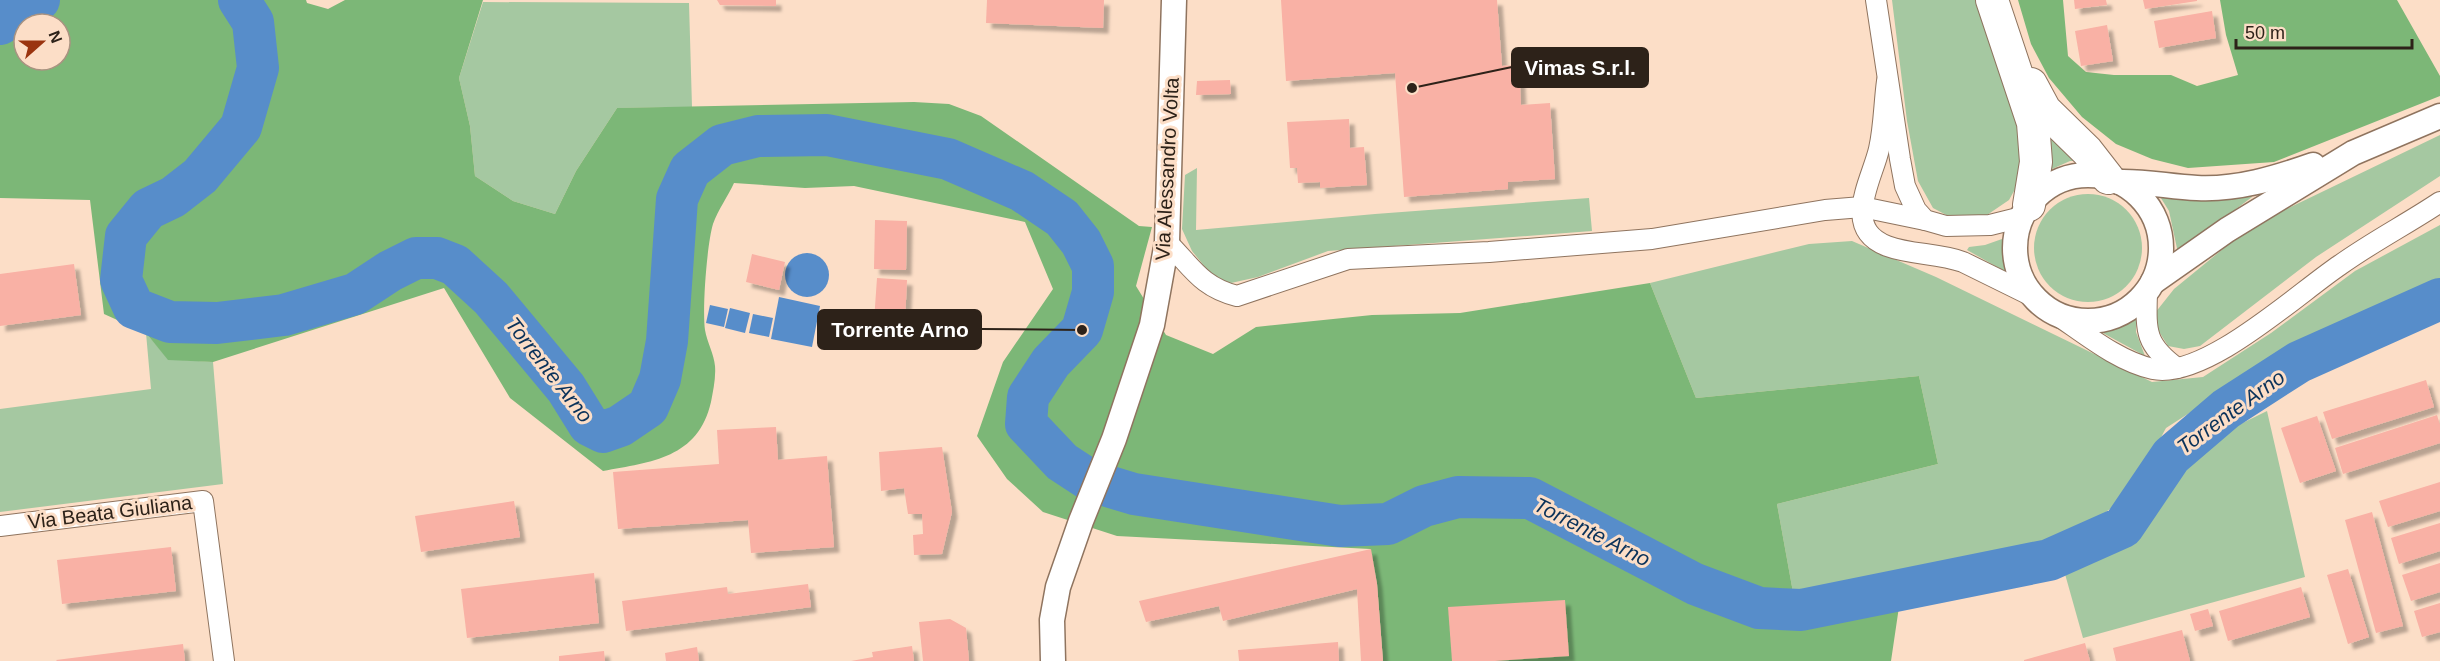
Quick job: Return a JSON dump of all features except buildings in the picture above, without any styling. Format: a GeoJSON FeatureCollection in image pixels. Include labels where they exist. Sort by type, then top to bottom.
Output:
{"type":"FeatureCollection","features":[{"type":"Feature","properties":{"kind":"highway"},"geometry":{"type":"LineString","coordinates":[[1992,0],[2033,123],[2036,162],[2025,211]]}},
{"type":"Feature","properties":{"kind":"highway"},"geometry":{"type":"LineString","coordinates":[[2009,0],[2026,75],[2045,110],[2114,180]]}},
{"type":"Feature","properties":{"kind":"street","name":"Via Alessandro Volta"},"geometry":{"type":"LineString","coordinates":[[1053,661],[1052,620],[1058,587],[1081,521],[1114,439],[1152,325],[1167,242],[1174,0]]}},
{"type":"Feature","properties":{"kind":"street"},"geometry":{"type":"LineString","coordinates":[[1876,0],[1905,186],[1916,210],[1925,220]]}},
{"type":"Feature","properties":{"kind":"street"},"geometry":{"type":"LineString","coordinates":[[1887,81],[1879,152],[1862,207],[1864,222],[1870,234],[1878,241],[1905,250],[1953,258],[2034,297],[2054,313],[2128,360],[2153,369],[2177,368],[2217,353],[2341,264],[2440,202]]}},
{"type":"Feature","properties":{"kind":"street"},"geometry":{"type":"LineString","coordinates":[[2034,297],[2022,279],[2016,259],[2016,238],[2025,211],[2041,192],[2064,179],[2090,175],[2114,180],[2199,188],[2265,182],[2353,153],[2440,116]]}},
{"type":"Feature","properties":{"kind":"street"},"geometry":{"type":"LineString","coordinates":[[2054,313],[2074,320],[2094,321],[2115,316],[2132,306],[2150,287],[2227,230],[2353,153]]}},
{"type":"Feature","properties":{"kind":"street"},"geometry":{"type":"LineString","coordinates":[[2114,180],[2139,195],[2153,214],[2160,236],[2160,259],[2150,287],[2148,337],[2162,357],[2177,368]]}},
{"type":"Feature","properties":{"kind":"street"},"geometry":{"type":"LineString","coordinates":[[1167,242],[1203,282],[1220,292],[1237,296],[1348,259],[1489,252],[1652,239],[1825,210],[1862,207],[1946,226],[1990,225],[2025,211]]}},
{"type":"Feature","properties":{"kind":"street","name":"Via Beata Giuliana"},"geometry":{"type":"LineString","coordinates":[[0,526],[204,501],[224,661]]}},
{"type":"Feature","properties":{"kind":"green space"},"geometry":{"type":"Polygon","coordinates":[[[0,0],[306,0],[307,3],[328,9],[345,0],[483,0],[459,78],[470,126],[475,176],[513,201],[555,214],[576,171],[617,108],[914,102],[949,104],[981,116],[1139,226],[1152,227],[1136,286],[1166,335],[1213,354],[1256,327],[1372,315],[1460,313],[1650,283],[1696,398],[1919,376],[1938,464],[1777,504],[1798,620],[1900,600],[1891,661],[1383,661],[1377,584],[1370,549],[1117,536],[1043,512],[1007,479],[977,436],[1003,362],[1053,289],[1025,222],[854,186],[805,188],[734,183],[713,224],[709,246],[704,320],[715,371],[711,402],[705,421],[696,435],[684,446],[670,454],[655,460],[603,471],[510,398],[444,288],[213,362],[168,360],[146,333],[104,314],[90,200],[0,198],[0,0]]]}},
{"type":"Feature","properties":{"kind":"green space"},"geometry":{"type":"Polygon","coordinates":[[[1892,0],[1979,0],[1982,21],[2016,113],[2024,173],[2009,200],[1987,215],[1952,218],[1933,208],[1918,181],[1907,121],[1892,0]]]}},
{"type":"Feature","properties":{"kind":"green space"},"geometry":{"type":"Polygon","coordinates":[[[2018,0],[2063,0],[2068,56],[2086,72],[2114,75],[2171,75],[2197,86],[2238,75],[2226,35],[2220,0],[2397,0],[2440,76],[2440,96],[2274,162],[2188,168],[2152,159],[2116,144],[2082,117],[2049,78],[2031,44],[2018,0]]]}},
{"type":"Feature","properties":{"kind":"green space"},"geometry":{"type":"Polygon","coordinates":[[[483,2],[689,3],[692,107],[617,108],[576,171],[555,214],[513,201],[475,176],[470,126],[459,78],[483,2]]]}},
{"type":"Feature","properties":{"kind":"green space"},"geometry":{"type":"Polygon","coordinates":[[[2045,112],[2098,161],[2070,161],[2052,169],[2045,112]]]}},
{"type":"Feature","properties":{"kind":"green space"},"geometry":{"type":"Polygon","coordinates":[[[2440,135],[2440,176],[2316,257],[2200,346],[2184,349],[2168,346],[2158,330],[2155,313],[2174,289],[2251,226],[2440,135]]]}},
{"type":"Feature","properties":{"kind":"green space"},"geometry":{"type":"Polygon","coordinates":[[[1197,168],[1196,230],[1589,198],[1592,231],[1328,251],[1258,277],[1231,283],[1213,277],[1192,251],[1182,229],[1185,175],[1197,168]]]}},
{"type":"Feature","properties":{"kind":"green space"},"geometry":{"type":"Polygon","coordinates":[[[2154,187],[2250,192],[2252,197],[2178,253],[2169,211],[2154,187]]]}},
{"type":"Feature","properties":{"kind":"green space"},"geometry":{"type":"Polygon","coordinates":[[[2088,194],[2109,198],[2126,210],[2138,227],[2142,248],[2138,269],[2126,286],[2109,298],[2088,302],[2067,298],[2050,286],[2038,269],[2034,248],[2038,227],[2050,210],[2067,198],[2088,194]]]}},
{"type":"Feature","properties":{"kind":"green space"},"geometry":{"type":"Polygon","coordinates":[[[2440,225],[2440,280],[2236,383],[2166,428],[2131,493],[2098,518],[2034,551],[1794,598],[1777,504],[1938,464],[1919,376],[1696,398],[1650,283],[1809,244],[1852,241],[1936,277],[2152,382],[2203,377],[2271,333],[2355,271],[2440,225]]]}},
{"type":"Feature","properties":{"kind":"green space"},"geometry":{"type":"Polygon","coordinates":[[[2002,239],[2006,272],[1967,250],[1969,247],[1985,245],[2002,239]]]}},
{"type":"Feature","properties":{"kind":"green space"},"geometry":{"type":"Polygon","coordinates":[[[2136,319],[2136,332],[2145,356],[2101,332],[2121,327],[2136,319]]]}},
{"type":"Feature","properties":{"kind":"green space"},"geometry":{"type":"Polygon","coordinates":[[[146,333],[168,359],[213,362],[223,484],[0,512],[0,409],[151,389],[146,333]]]}},
{"type":"Feature","properties":{"kind":"green space"},"geometry":{"type":"Polygon","coordinates":[[[2267,411],[2305,577],[2083,638],[2065,574],[2138,534],[2182,460],[2212,438],[2267,411]]]}},
{"type":"Feature","properties":{"kind":"water"},"geometry":{"type":"Polygon","coordinates":[[[807,253],[822,260],[829,275],[822,290],[807,297],[792,290],[785,275],[792,260],[807,253]]]}},
{"type":"Feature","properties":{"kind":"water"},"geometry":{"type":"Polygon","coordinates":[[[779,297],[820,306],[812,347],[771,339],[779,297]]]}},
{"type":"Feature","properties":{"kind":"water"},"geometry":{"type":"Polygon","coordinates":[[[710,305],[728,309],[724,327],[706,323],[710,305]]]}},
{"type":"Feature","properties":{"kind":"water"},"geometry":{"type":"Polygon","coordinates":[[[730,308],[750,313],[745,333],[725,328],[730,308]]]}},
{"type":"Feature","properties":{"kind":"water"},"geometry":{"type":"Polygon","coordinates":[[[753,314],[773,318],[769,337],[749,333],[753,314]]]}},
{"type":"Feature","properties":{"kind":"waterway","name":"Torrente Arno"},"geometry":{"type":"LineString","coordinates":[[0,24],[39,0]]}},
{"type":"Feature","properties":{"kind":"waterway","name":"Torrente Arno"},"geometry":{"type":"LineString","coordinates":[[239,0],[253,22],[258,68],[241,127],[200,176],[173,197],[148,209],[126,236],[121,280],[134,308],[170,322],[217,323],[284,315],[355,294],[390,271],[416,258],[437,258],[455,265],[491,298],[566,388],[589,425],[603,432],[620,426],[648,407],[660,379],[667,341],[677,199],[690,170],[722,145],[758,136],[827,135],[948,159],[1022,191],[1062,218],[1081,242],[1093,266],[1093,292],[1082,330],[1051,362],[1028,397],[1026,424],[1062,462],[1091,481],[1134,494],[1340,526],[1388,524],[1424,506],[1458,497],[1530,498],[1695,584],[1759,608],[1801,610],[2049,560],[2123,527],[2171,456],[2226,409],[2299,362],[2440,299]]}},
{"type":"Feature","properties":{"kind":"place","name":"Vimas S.r.l."},"geometry":{"type":"Point","coordinates":[1412,88]}},
{"type":"Feature","properties":{"kind":"place","name":"Torrente Arno"},"geometry":{"type":"Point","coordinates":[1082,330]}}]}
